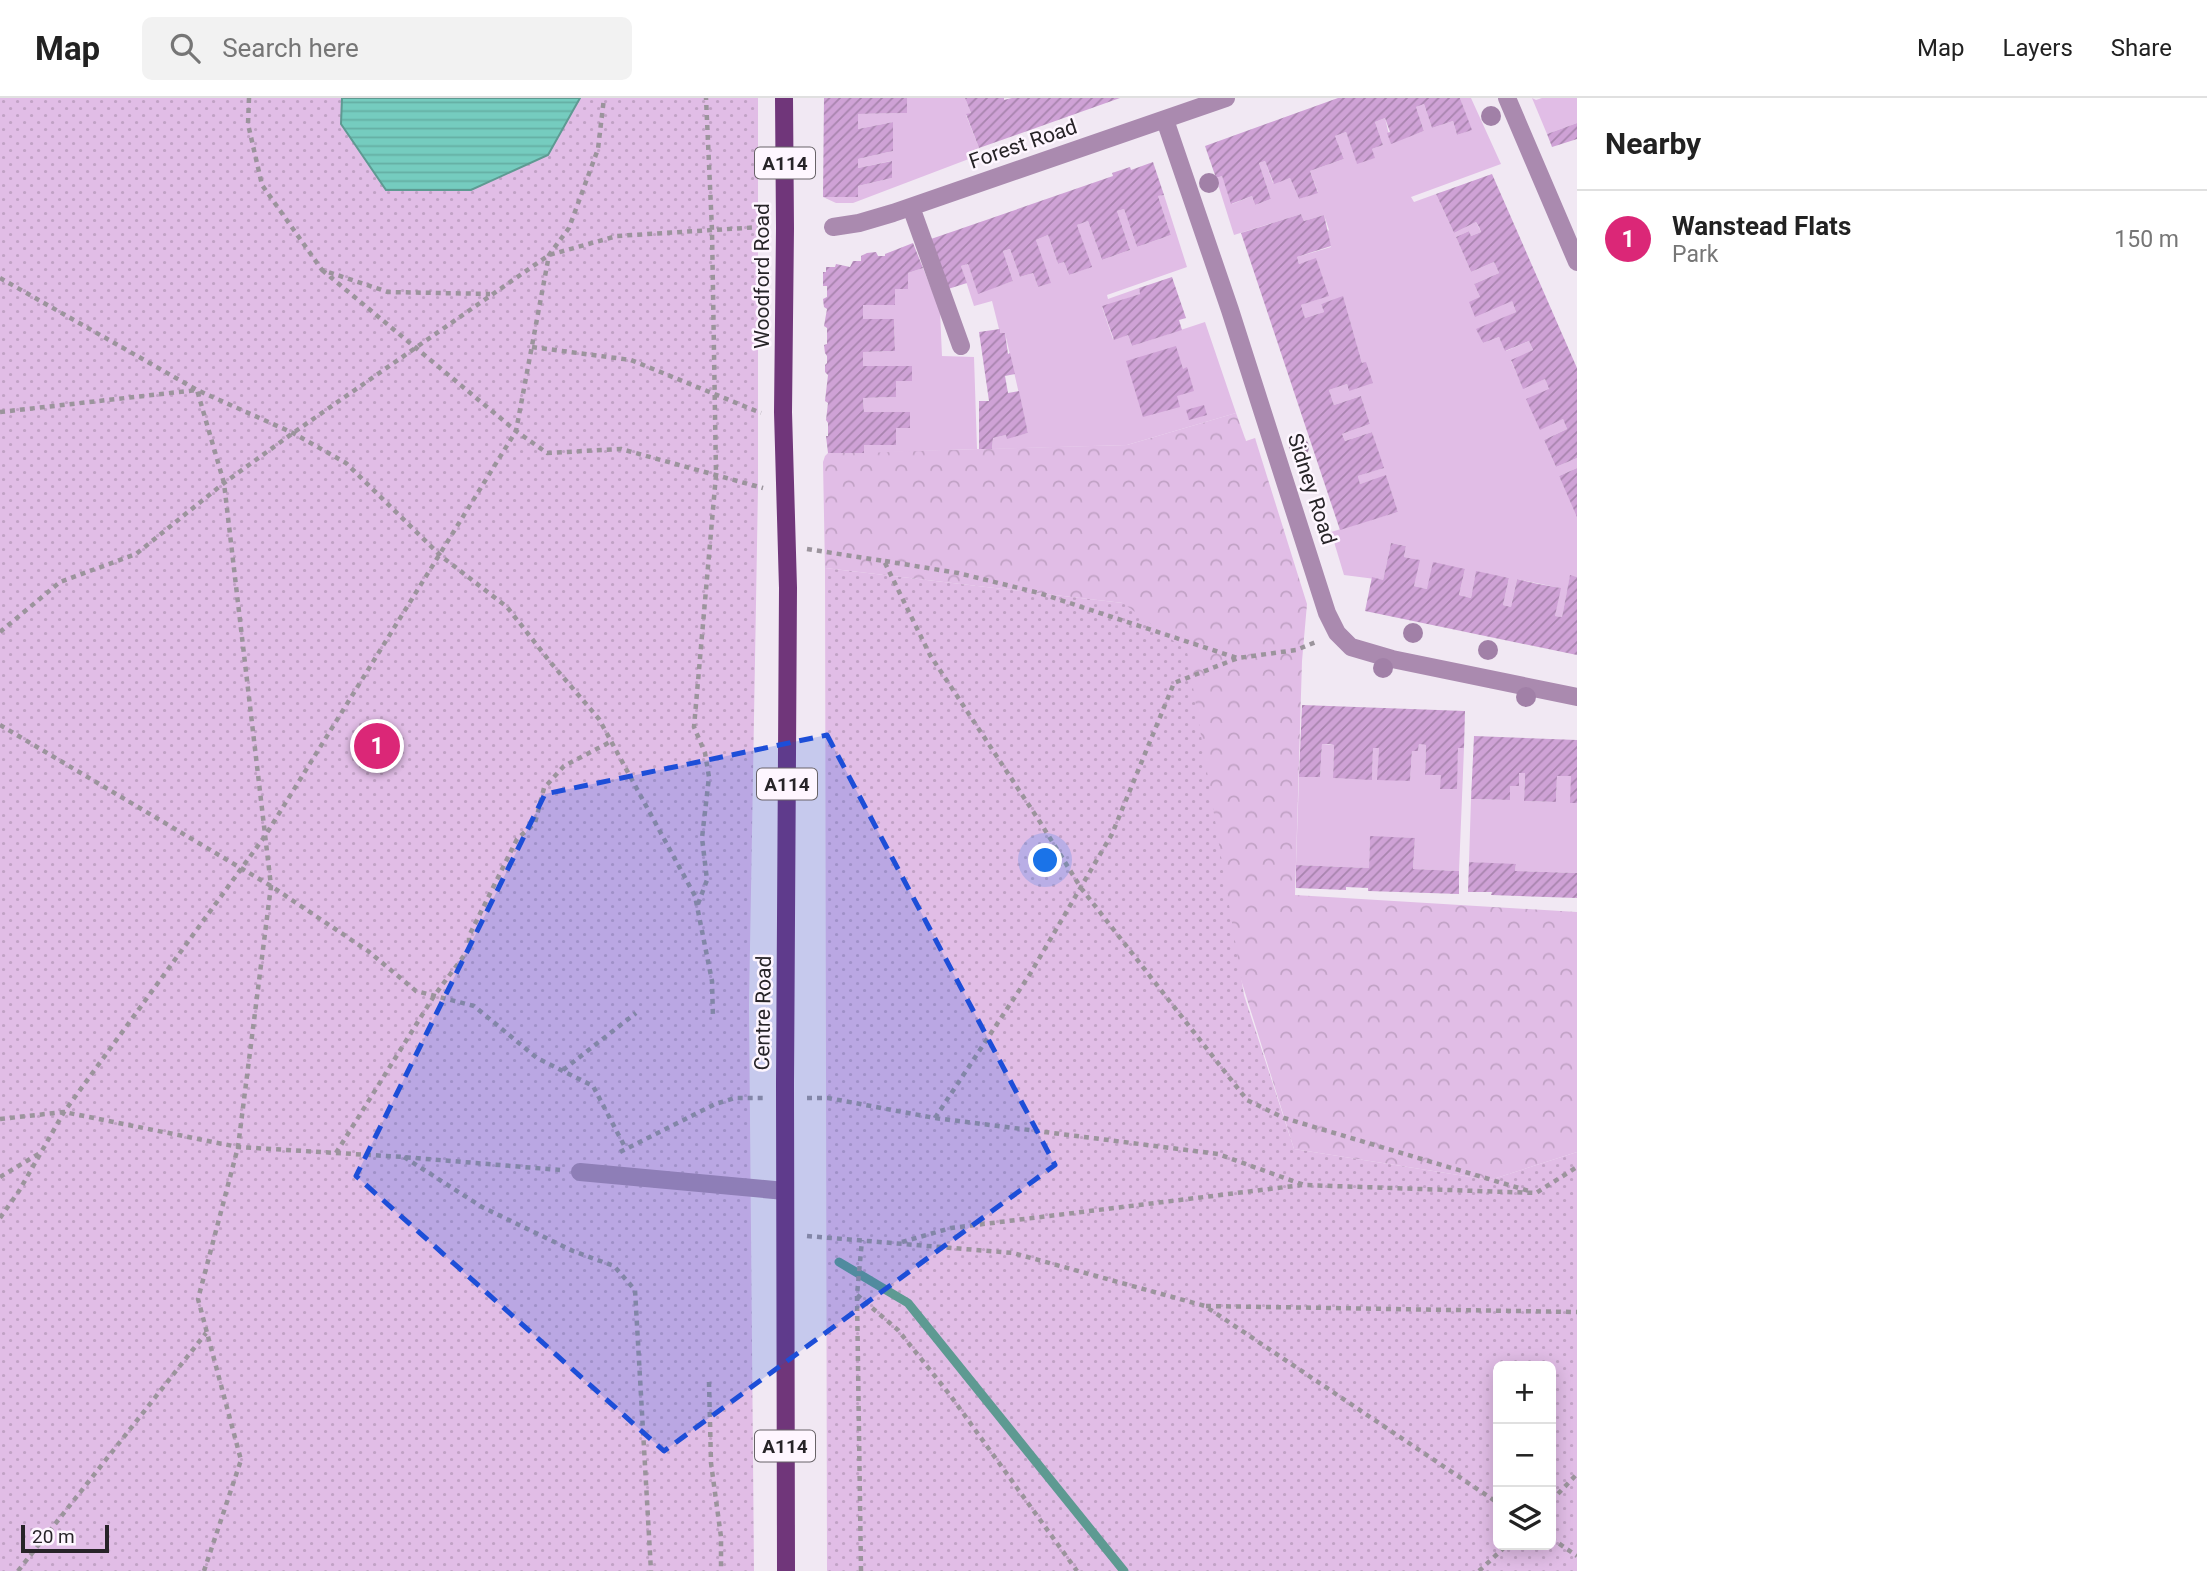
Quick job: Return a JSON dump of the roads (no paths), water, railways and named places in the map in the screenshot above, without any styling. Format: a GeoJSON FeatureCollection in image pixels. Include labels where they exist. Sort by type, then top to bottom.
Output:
{"type":"FeatureCollection","features":[{"type":"Feature","properties":{"kind":"main road","name":"Woodford Road"},"geometry":{"type":"LineString","coordinates":[[784,98],[784,455]]}},
{"type":"Feature","properties":{"kind":"main road","name":"Centre Road"},"geometry":{"type":"LineString","coordinates":[[784,455],[788,602],[786,1571]]}},
{"type":"Feature","properties":{"kind":"street","name":"Forest Road"},"geometry":{"type":"LineString","coordinates":[[833,227],[859,223],[911,207],[1226,98]]}},
{"type":"Feature","properties":{"kind":"street"},"geometry":{"type":"LineString","coordinates":[[1507,98],[1577,262]]}},
{"type":"Feature","properties":{"kind":"street","name":"Sidney Road"},"geometry":{"type":"LineString","coordinates":[[1165,120],[1242,347],[1327,614],[1337,633],[1351,647],[1392,659],[1577,697]]}},
{"type":"Feature","properties":{"kind":"street"},"geometry":{"type":"LineString","coordinates":[[911,207],[961,346]]}},
{"type":"Feature","properties":{"kind":"street"},"geometry":{"type":"LineString","coordinates":[[580,1172],[785,1191]]}},
{"type":"Feature","properties":{"kind":"waterway"},"geometry":{"type":"LineString","coordinates":[[839,1262],[908,1303],[1124,1571]]}},
{"type":"Feature","properties":{"kind":"place","name":"Wanstead Flats"},"geometry":{"type":"Point","coordinates":[377,746]}}]}
